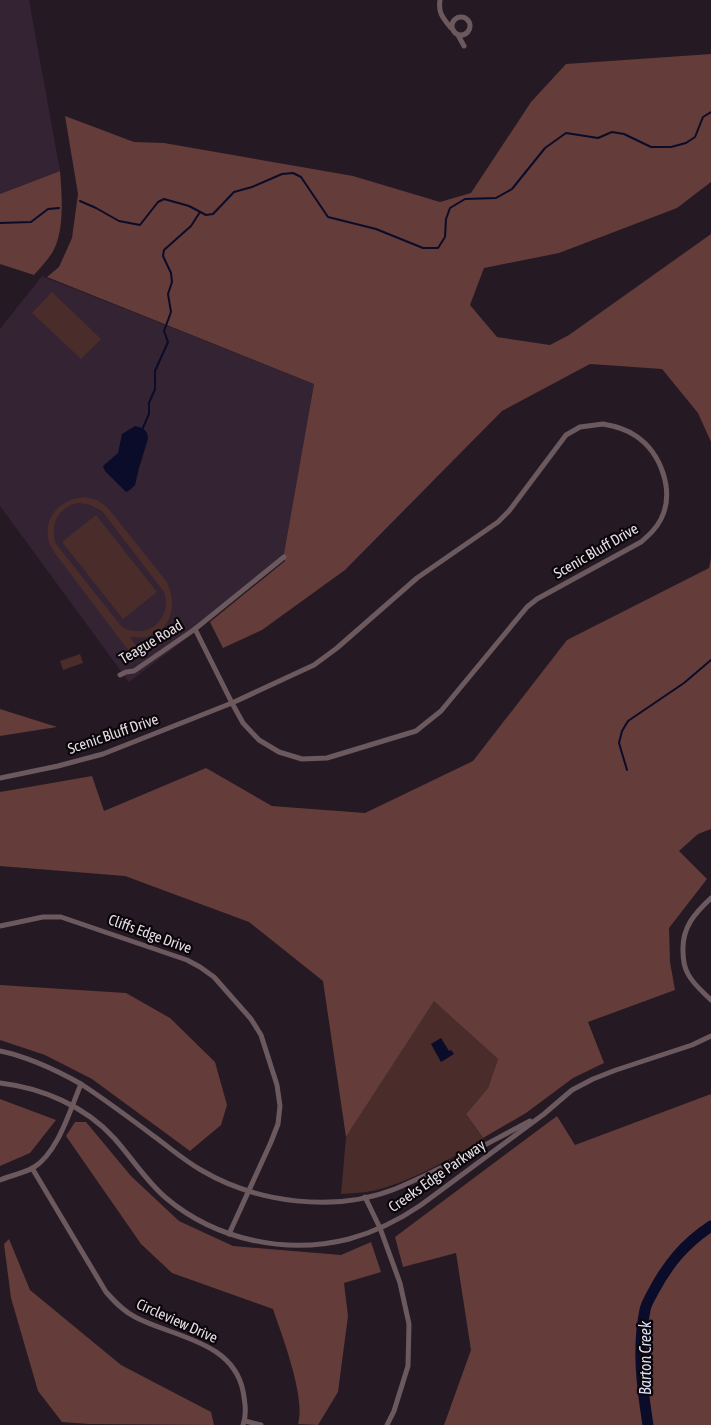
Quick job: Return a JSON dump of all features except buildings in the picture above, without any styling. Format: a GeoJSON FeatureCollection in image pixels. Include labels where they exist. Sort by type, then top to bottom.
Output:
{"type":"FeatureCollection","features":[{"type":"Feature","properties":{"kind":"street"},"geometry":{"type":"LineString","coordinates":[[440,0],[441,16],[458,35],[464,46]]}},
{"type":"Feature","properties":{"kind":"street"},"geometry":{"type":"LineString","coordinates":[[452,28],[452,22],[456,17],[463,16],[468,20],[469,31],[464,35],[458,35]]}},
{"type":"Feature","properties":{"kind":"street","name":"Scenic Bluff Drive"},"geometry":{"type":"LineString","coordinates":[[0,778],[103,754],[232,704],[314,665],[337,648],[417,578],[498,522],[509,511],[566,435],[580,428],[591,424],[615,426],[637,437],[648,447],[662,471],[667,499],[662,517],[653,532],[641,542],[537,599],[527,607],[441,711],[416,731],[327,758],[302,758],[279,752],[259,740],[243,723],[232,704],[195,630]]}},
{"type":"Feature","properties":{"kind":"street"},"geometry":{"type":"LineString","coordinates":[[195,630],[284,557]]}},
{"type":"Feature","properties":{"kind":"street","name":"Teague Road"},"geometry":{"type":"LineString","coordinates":[[120,675],[134,671],[195,630]]}},
{"type":"Feature","properties":{"kind":"street"},"geometry":{"type":"LineString","coordinates":[[711,898],[696,912],[686,927],[682,942],[683,959],[687,973],[711,1000]]}},
{"type":"Feature","properties":{"kind":"street","name":"Cliffs Edge Drive"},"geometry":{"type":"LineString","coordinates":[[0,926],[43,917],[61,917],[187,960],[214,977],[251,1020],[261,1036],[277,1085],[280,1106],[278,1124],[229,1234]]}},
{"type":"Feature","properties":{"kind":"street","name":"Creeks Edge Parkway"},"geometry":{"type":"LineString","coordinates":[[0,1083],[37,1090],[72,1106],[100,1125],[114,1138],[149,1182],[166,1198],[186,1213],[207,1225],[251,1240],[298,1245],[322,1244],[350,1239],[400,1219],[544,1114],[572,1090],[593,1079],[711,1036]]}},
{"type":"Feature","properties":{"kind":"street","name":"Creeks Edge Parkway"},"geometry":{"type":"LineString","coordinates":[[0,1051],[37,1062],[81,1084],[201,1170],[249,1191],[274,1197],[328,1202],[365,1197],[394,1189],[422,1177],[544,1114]]}},
{"type":"Feature","properties":{"kind":"street"},"geometry":{"type":"LineString","coordinates":[[0,1180],[32,1168],[44,1159],[53,1148],[81,1084]]}},
{"type":"Feature","properties":{"kind":"street","name":"Circleview Drive"},"geometry":{"type":"LineString","coordinates":[[32,1168],[106,1292],[115,1302],[135,1317],[215,1350],[236,1370],[242,1383],[246,1404],[244,1423]]}},
{"type":"Feature","properties":{"kind":"street"},"geometry":{"type":"LineString","coordinates":[[365,1197],[380,1228],[400,1283],[408,1324],[408,1366],[394,1411],[386,1425]]}},
{"type":"Feature","properties":{"kind":"street"},"geometry":{"type":"LineString","coordinates":[[244,1423],[261,1425]]}},
{"type":"Feature","properties":{"kind":"shaded area"},"geometry":{"type":"Polygon","coordinates":[[[0,0],[29,0],[60,171],[0,194],[0,0]]]}},
{"type":"Feature","properties":{"kind":"shaded area"},"geometry":{"type":"Polygon","coordinates":[[[711,54],[711,182],[677,208],[559,253],[484,268],[470,305],[497,337],[550,345],[569,335],[711,234],[711,442],[698,413],[662,369],[590,364],[502,411],[345,570],[262,630],[223,648],[210,622],[285,561],[284,554],[314,384],[47,277],[59,267],[72,238],[78,194],[65,116],[134,142],[164,143],[353,176],[440,202],[471,193],[531,102],[566,64],[711,54]]]}},
{"type":"Feature","properties":{"kind":"shaded area"},"geometry":{"type":"Polygon","coordinates":[[[60,171],[61,224],[52,253],[34,275],[0,264],[0,194],[60,171]]]}},
{"type":"Feature","properties":{"kind":"shaded area"},"geometry":{"type":"Polygon","coordinates":[[[42,276],[314,384],[284,557],[199,629],[129,682],[0,506],[0,329],[42,276]]]}},
{"type":"Feature","properties":{"kind":"shaded area"},"geometry":{"type":"Polygon","coordinates":[[[52,292],[101,339],[81,359],[32,313],[52,292]]]}},
{"type":"Feature","properties":{"kind":"shaded area"},"geometry":{"type":"Polygon","coordinates":[[[85,497],[97,500],[107,507],[167,582],[170,590],[172,607],[167,622],[155,634],[144,637],[130,637],[138,649],[131,654],[54,552],[49,541],[49,521],[53,514],[63,504],[85,497]],[[77,503],[70,505],[60,513],[54,530],[56,544],[122,627],[131,631],[149,629],[156,625],[165,611],[164,592],[102,511],[88,504],[77,503]]]}},
{"type":"Feature","properties":{"kind":"shaded area"},"geometry":{"type":"Polygon","coordinates":[[[96,515],[157,592],[123,619],[62,542],[96,515]]]}},
{"type":"Feature","properties":{"kind":"shaded area"},"geometry":{"type":"Polygon","coordinates":[[[711,558],[711,829],[698,834],[679,851],[707,879],[669,928],[670,962],[675,990],[588,1022],[604,1063],[573,1078],[526,1113],[483,1138],[466,1114],[488,1088],[498,1059],[434,1001],[346,1137],[323,981],[249,922],[125,876],[0,866],[0,792],[92,776],[104,811],[206,768],[272,806],[365,813],[473,761],[567,640],[709,568],[711,558]]]}},
{"type":"Feature","properties":{"kind":"shaded area"},"geometry":{"type":"Polygon","coordinates":[[[80,654],[83,663],[63,670],[60,661],[80,654]]]}},
{"type":"Feature","properties":{"kind":"shaded area"},"geometry":{"type":"Polygon","coordinates":[[[0,709],[57,727],[0,736],[0,709]]]}},
{"type":"Feature","properties":{"kind":"shaded area"},"geometry":{"type":"Polygon","coordinates":[[[0,985],[126,993],[170,1018],[215,1062],[227,1105],[221,1125],[190,1151],[92,1079],[45,1055],[0,1040],[0,985]]]}},
{"type":"Feature","properties":{"kind":"shaded area"},"geometry":{"type":"Polygon","coordinates":[[[434,1000],[498,1059],[488,1088],[466,1114],[484,1140],[401,1182],[372,1191],[341,1194],[346,1137],[434,1000]]]}},
{"type":"Feature","properties":{"kind":"shaded area"},"geometry":{"type":"Polygon","coordinates":[[[711,1094],[711,1425],[444,1425],[471,1350],[456,1253],[403,1267],[395,1237],[557,1116],[575,1145],[711,1094]]]}},
{"type":"Feature","properties":{"kind":"shaded area"},"geometry":{"type":"Polygon","coordinates":[[[0,1099],[56,1120],[30,1153],[0,1166],[0,1099]]]}},
{"type":"Feature","properties":{"kind":"shaded area"},"geometry":{"type":"Polygon","coordinates":[[[75,1122],[86,1122],[131,1176],[179,1221],[233,1246],[341,1255],[371,1242],[381,1272],[344,1283],[348,1316],[338,1392],[318,1425],[298,1424],[300,1412],[296,1383],[273,1309],[172,1273],[141,1244],[66,1136],[75,1122]]]}},
{"type":"Feature","properties":{"kind":"shaded area"},"geometry":{"type":"Polygon","coordinates":[[[9,1239],[30,1290],[121,1365],[211,1412],[214,1425],[62,1422],[38,1391],[11,1298],[4,1244],[9,1239]]]}},
{"type":"Feature","properties":{"kind":"water"},"geometry":{"type":"Polygon","coordinates":[[[135,426],[147,433],[148,439],[135,485],[126,492],[105,471],[103,466],[118,453],[122,434],[135,426]]]}},
{"type":"Feature","properties":{"kind":"water"},"geometry":{"type":"Polygon","coordinates":[[[441,1038],[449,1051],[451,1050],[454,1054],[441,1062],[431,1044],[441,1038]]]}},
{"type":"Feature","properties":{"kind":"waterway"},"geometry":{"type":"LineString","coordinates":[[80,201],[119,221],[140,225],[158,202],[164,199],[189,206],[206,215],[213,214],[234,192],[252,187],[282,174],[293,173],[301,177],[328,217],[376,229],[423,248],[438,248],[445,237],[446,219],[450,208],[465,199],[496,198],[512,189],[545,148],[566,133],[598,138],[612,132],[624,134],[651,147],[671,147],[686,143],[695,137],[703,117],[711,112]]}},
{"type":"Feature","properties":{"kind":"waterway"},"geometry":{"type":"LineString","coordinates":[[0,223],[31,222],[48,209],[59,208]]}},
{"type":"Feature","properties":{"kind":"waterway"},"geometry":{"type":"LineString","coordinates":[[142,430],[149,414],[149,403],[155,389],[155,371],[168,342],[164,331],[171,312],[168,294],[172,282],[171,273],[163,256],[164,250],[191,226],[200,212]]}},
{"type":"Feature","properties":{"kind":"waterway"},"geometry":{"type":"LineString","coordinates":[[627,770],[619,743],[622,731],[628,721],[684,683],[711,660]]}},
{"type":"Feature","properties":{"kind":"waterway","name":"Barton Creek"},"geometry":{"type":"LineString","coordinates":[[648,1425],[642,1382],[641,1353],[643,1324],[648,1301],[671,1264],[685,1247],[711,1226]]}}]}
